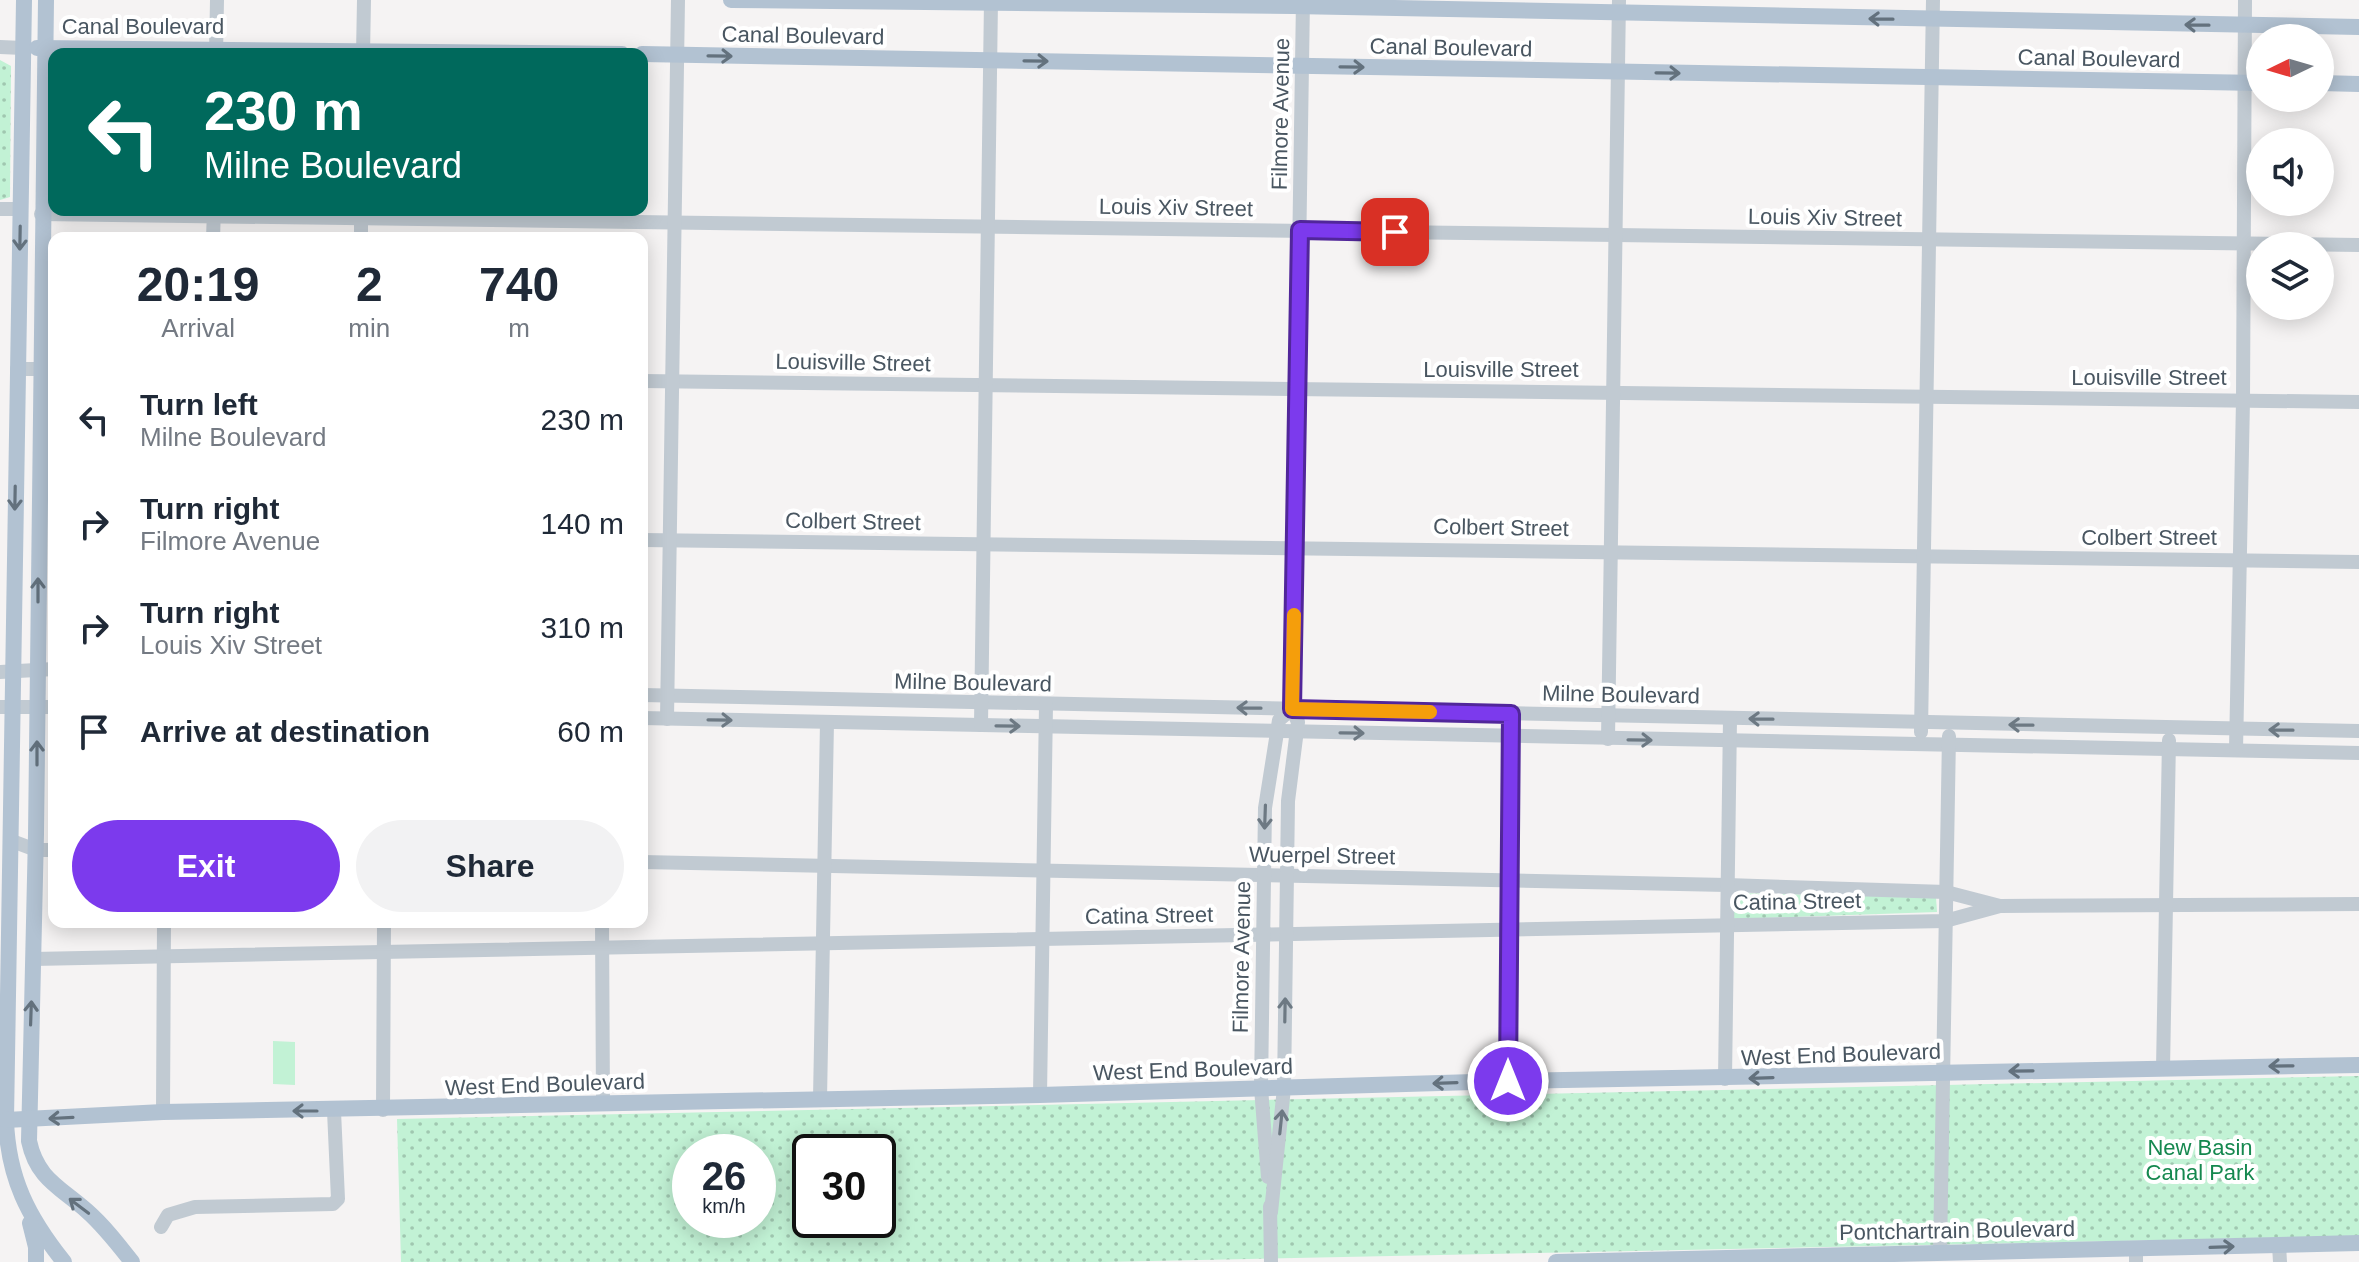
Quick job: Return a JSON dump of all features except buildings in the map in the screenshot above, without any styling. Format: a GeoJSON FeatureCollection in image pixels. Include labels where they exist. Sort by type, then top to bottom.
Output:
{"type":"FeatureCollection","features":[{"type":"Feature","properties":{"kind":"main road"},"geometry":{"type":"LineString","coordinates":[[24,0],[17,369],[6,672],[12,841],[2,1120],[12,1176],[35,1237],[36,1262]]}},
{"type":"Feature","properties":{"kind":"main road"},"geometry":{"type":"LineString","coordinates":[[46,0],[41,214],[47,369],[46,707],[36,850],[28,1119],[33,1160],[43,1177],[85,1208],[132,1262]]}},
{"type":"Feature","properties":{"kind":"main road","name":"Canal Boulevard"},"geometry":{"type":"LineString","coordinates":[[731,0],[1619,7],[1932,20],[2359,27]]}},
{"type":"Feature","properties":{"kind":"main road","name":"Canal Boulevard"},"geometry":{"type":"LineString","coordinates":[[23,48],[48,48]]}},
{"type":"Feature","properties":{"kind":"main road","name":"Canal Boulevard"},"geometry":{"type":"LineString","coordinates":[[648,54],[2246,82]]}},
{"type":"Feature","properties":{"kind":"main road"},"geometry":{"type":"LineString","coordinates":[[2334,83],[2359,84]]}},
{"type":"Feature","properties":{"kind":"main road"},"geometry":{"type":"LineString","coordinates":[[21,136],[43,137]]}},
{"type":"Feature","properties":{"kind":"main road"},"geometry":{"type":"LineString","coordinates":[[18,312],[45,301]]}},
{"type":"Feature","properties":{"kind":"main road","name":"West End Boulevard"},"geometry":{"type":"LineString","coordinates":[[2,1120],[163,1112],[383,1110],[1508,1081],[2359,1065]]}},
{"type":"Feature","properties":{"kind":"main road"},"geometry":{"type":"LineString","coordinates":[[0,1162],[12,1176]]}},
{"type":"Feature","properties":{"kind":"main road"},"geometry":{"type":"LineString","coordinates":[[26,1210],[64,1262]]}},
{"type":"Feature","properties":{"kind":"main road","name":"Pontchartrain Boulevard"},"geometry":{"type":"LineString","coordinates":[[1556,1262],[1940,1252],[2050,1256],[2280,1254],[2359,1243]]}},
{"type":"Feature","properties":{"kind":"street"},"geometry":{"type":"LineString","coordinates":[[216,48],[217,0]]}},
{"type":"Feature","properties":{"kind":"street"},"geometry":{"type":"LineString","coordinates":[[363,48],[364,0]]}},
{"type":"Feature","properties":{"kind":"street"},"geometry":{"type":"LineString","coordinates":[[667,719],[678,0]]}},
{"type":"Feature","properties":{"kind":"street"},"geometry":{"type":"LineString","coordinates":[[1921,743],[1933,0]]}},
{"type":"Feature","properties":{"kind":"street"},"geometry":{"type":"LineString","coordinates":[[2245,0],[2246,38]]}},
{"type":"Feature","properties":{"kind":"street"},"geometry":{"type":"LineString","coordinates":[[981,725],[991,2]]}},
{"type":"Feature","properties":{"kind":"street","name":"Filmore Avenue"},"geometry":{"type":"LineString","coordinates":[[1271,1212],[1284,1088],[1288,801],[1298,722],[1292,709],[1303,3]]}},
{"type":"Feature","properties":{"kind":"street"},"geometry":{"type":"LineString","coordinates":[[1608,739],[1619,7]]}},
{"type":"Feature","properties":{"kind":"street","name":"Canal Boulevard"},"geometry":{"type":"LineString","coordinates":[[0,47],[23,48]]}},
{"type":"Feature","properties":{"kind":"street"},"geometry":{"type":"LineString","coordinates":[[2236,750],[2243,400],[2242,242],[2251,112]]}},
{"type":"Feature","properties":{"kind":"street"},"geometry":{"type":"LineString","coordinates":[[0,209],[20,209]]}},
{"type":"Feature","properties":{"kind":"street","name":"Louis Xiv Street"},"geometry":{"type":"LineString","coordinates":[[41,214],[48,214]]}},
{"type":"Feature","properties":{"kind":"street","name":"Louis Xiv Street"},"geometry":{"type":"LineString","coordinates":[[439,216],[988,227],[2359,245]]}},
{"type":"Feature","properties":{"kind":"street"},"geometry":{"type":"LineString","coordinates":[[17,369],[47,369]]}},
{"type":"Feature","properties":{"kind":"street","name":"Louisville Street"},"geometry":{"type":"LineString","coordinates":[[648,381],[2359,402]]}},
{"type":"Feature","properties":{"kind":"street","name":"Colbert Street"},"geometry":{"type":"LineString","coordinates":[[648,540],[2359,562]]}},
{"type":"Feature","properties":{"kind":"street"},"geometry":{"type":"LineString","coordinates":[[6,672],[46,668]]}},
{"type":"Feature","properties":{"kind":"street","name":"Milne Boulevard"},"geometry":{"type":"LineString","coordinates":[[648,695],[2359,731]]}},
{"type":"Feature","properties":{"kind":"street"},"geometry":{"type":"LineString","coordinates":[[1040,1095],[1046,705]]}},
{"type":"Feature","properties":{"kind":"street"},"geometry":{"type":"LineString","coordinates":[[6,707],[46,707]]}},
{"type":"Feature","properties":{"kind":"street","name":"Filmore Avenue"},"geometry":{"type":"LineString","coordinates":[[1271,1262],[1271,1212],[1261,1088],[1265,808],[1279,720],[1292,709]]}},
{"type":"Feature","properties":{"kind":"street"},"geometry":{"type":"LineString","coordinates":[[1508,1081],[1511,714]]}},
{"type":"Feature","properties":{"kind":"street","name":"Milne Boulevard"},"geometry":{"type":"LineString","coordinates":[[648,718],[2359,753]]}},
{"type":"Feature","properties":{"kind":"street"},"geometry":{"type":"LineString","coordinates":[[1725,1079],[1730,719]]}},
{"type":"Feature","properties":{"kind":"street"},"geometry":{"type":"LineString","coordinates":[[820,1099],[827,722]]}},
{"type":"Feature","properties":{"kind":"street"},"geometry":{"type":"LineString","coordinates":[[1940,1252],[1949,724]]}},
{"type":"Feature","properties":{"kind":"street"},"geometry":{"type":"LineString","coordinates":[[2163,1069],[2169,728]]}},
{"type":"Feature","properties":{"kind":"street"},"geometry":{"type":"LineString","coordinates":[[12,841],[36,850],[48,850]]}},
{"type":"Feature","properties":{"kind":"street","name":"Wuerpel Street"},"geometry":{"type":"LineString","coordinates":[[648,862],[1946,892],[2000,906]]}},
{"type":"Feature","properties":{"kind":"street","name":"Catina Street"},"geometry":{"type":"LineString","coordinates":[[33,959],[1945,921],[2000,906],[2359,904]]}},
{"type":"Feature","properties":{"kind":"street"},"geometry":{"type":"LineString","coordinates":[[163,1112],[164,928]]}},
{"type":"Feature","properties":{"kind":"street"},"geometry":{"type":"LineString","coordinates":[[383,1110],[384,928]]}},
{"type":"Feature","properties":{"kind":"street"},"geometry":{"type":"LineString","coordinates":[[602,928],[603,1104]]}},
{"type":"Feature","properties":{"kind":"street"},"geometry":{"type":"LineString","coordinates":[[2,1059],[29,1060]]}},
{"type":"Feature","properties":{"kind":"street"},"geometry":{"type":"LineString","coordinates":[[161,1227],[168,1215],[195,1207],[333,1204],[338,1199],[334,1111]]}},
{"type":"Feature","properties":{"kind":"green space"},"geometry":{"type":"Polygon","coordinates":[[[0,60],[11,66],[10,197],[0,200],[0,60]]]}},
{"type":"Feature","properties":{"kind":"green space"},"geometry":{"type":"Polygon","coordinates":[[[1733,893],[1936,897],[1937,912],[1733,919],[1733,893]]]}},
{"type":"Feature","properties":{"kind":"green space"},"geometry":{"type":"Polygon","coordinates":[[[273,1041],[295,1042],[295,1085],[273,1084],[273,1041]]]}},
{"type":"Feature","properties":{"kind":"green space","name":"New Basin Canal Park"},"geometry":{"type":"Polygon","coordinates":[[[2359,1076],[2359,1236],[1104,1262],[401,1262],[397,1119],[2359,1076]]]}},
{"type":"Feature","properties":{"kind":"slow traffic"},"geometry":{"type":"LineString","coordinates":[[1294,615],[1292,709],[1430,712]]}},
{"type":"Feature","properties":{"kind":"route"},"geometry":{"type":"LineString","coordinates":[[1395,232],[1300,230],[1292,709],[1511,714],[1508,1081]]}}]}
